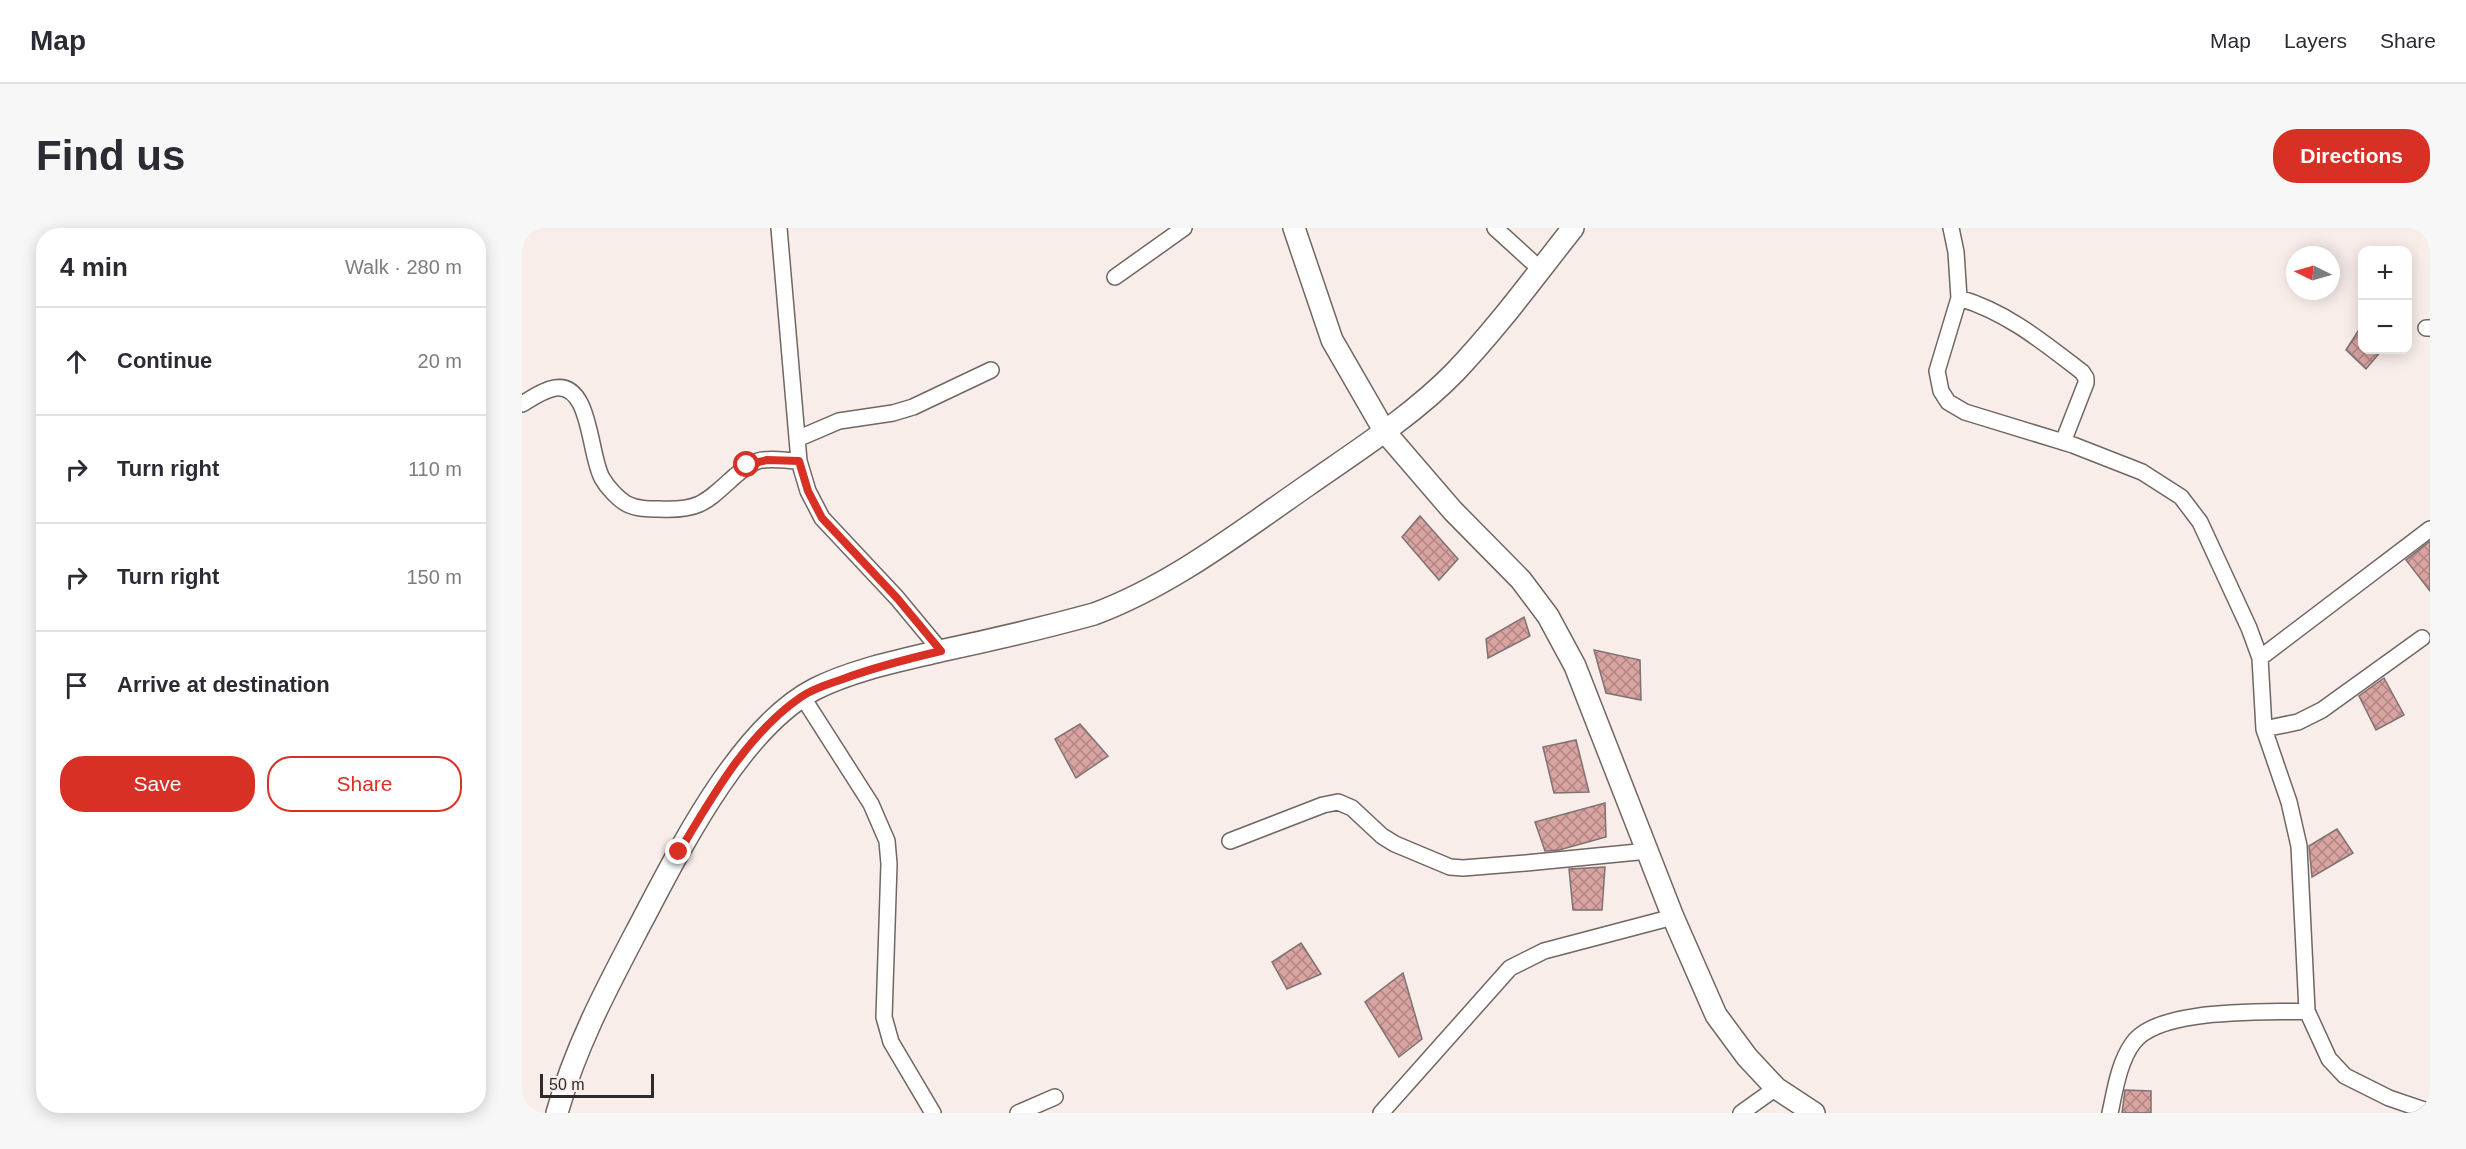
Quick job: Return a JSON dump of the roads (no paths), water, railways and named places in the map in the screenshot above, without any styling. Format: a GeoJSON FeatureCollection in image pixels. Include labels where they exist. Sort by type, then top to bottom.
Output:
{"type":"FeatureCollection","features":[{"type":"Feature","properties":{"kind":"street"},"geometry":{"type":"LineString","coordinates":[[779,228],[799,461],[808,491],[822,518],[897,598],[941,651]]}},
{"type":"Feature","properties":{"kind":"street"},"geometry":{"type":"LineString","coordinates":[[1115,277],[1184,228]]}},
{"type":"Feature","properties":{"kind":"street"},"geometry":{"type":"LineString","coordinates":[[1294,228],[1332,340],[1385,432],[1453,510],[1521,580],[1548,616],[1575,666],[1673,917],[1716,1015],[1747,1057],[1776,1088],[1814,1113]]}},
{"type":"Feature","properties":{"kind":"street"},"geometry":{"type":"LineString","coordinates":[[1495,228],[1540,269]]}},
{"type":"Feature","properties":{"kind":"street"},"geometry":{"type":"LineString","coordinates":[[557,1113],[564,1088],[597,1007],[679,852],[713,796],[748,748],[776,716],[802,696],[817,688],[884,664],[1047,627],[1123,603],[1236,535],[1385,432],[1454,374],[1500,322],[1574,228]]}},
{"type":"Feature","properties":{"kind":"street"},"geometry":{"type":"LineString","coordinates":[[1951,228],[1956,252],[1959,298],[1937,371],[1941,391],[1948,402],[1965,412],[2063,442],[2142,472],[2181,497],[2200,522],[2219,560],[2260,658],[2264,729],[2289,802],[2299,846],[2307,1011],[2329,1059],[2345,1076],[2389,1098],[2430,1112]]}},
{"type":"Feature","properties":{"kind":"street"},"geometry":{"type":"LineString","coordinates":[[1959,298],[1984,305],[2028,330],[2082,372],[2086,378],[2086,384],[2063,442]]}},
{"type":"Feature","properties":{"kind":"street"},"geometry":{"type":"LineString","coordinates":[[797,439],[839,421],[893,413],[913,407],[991,370]]}},
{"type":"Feature","properties":{"kind":"street"},"geometry":{"type":"LineString","coordinates":[[522,404],[542,392],[556,388],[568,389],[575,394],[585,414],[592,449],[601,477],[627,504],[643,509],[694,507],[705,503],[747,465],[767,460],[799,461]]}},
{"type":"Feature","properties":{"kind":"street"},"geometry":{"type":"LineString","coordinates":[[2260,658],[2430,529]]}},
{"type":"Feature","properties":{"kind":"street"},"geometry":{"type":"LineString","coordinates":[[2264,729],[2298,722],[2322,710],[2422,638]]}},
{"type":"Feature","properties":{"kind":"street"},"geometry":{"type":"LineString","coordinates":[[802,696],[871,804],[887,842],[889,864],[884,1017],[891,1042],[933,1113]]}},
{"type":"Feature","properties":{"kind":"street"},"geometry":{"type":"LineString","coordinates":[[1230,841],[1323,805],[1338,802],[1352,808],[1382,836],[1395,844],[1450,867],[1526,863],[1648,851]]}},
{"type":"Feature","properties":{"kind":"street"},"geometry":{"type":"LineString","coordinates":[[1381,1113],[1510,968],[1544,951],[1673,917]]}},
{"type":"Feature","properties":{"kind":"street"},"geometry":{"type":"LineString","coordinates":[[2110,1113],[2124,1058],[2133,1041],[2150,1028],[2191,1016],[2307,1011]]}},
{"type":"Feature","properties":{"kind":"street"},"geometry":{"type":"LineString","coordinates":[[1741,1113],[1776,1088]]}},
{"type":"Feature","properties":{"kind":"street"},"geometry":{"type":"LineString","coordinates":[[1018,1113],[1055,1097]]}}]}
